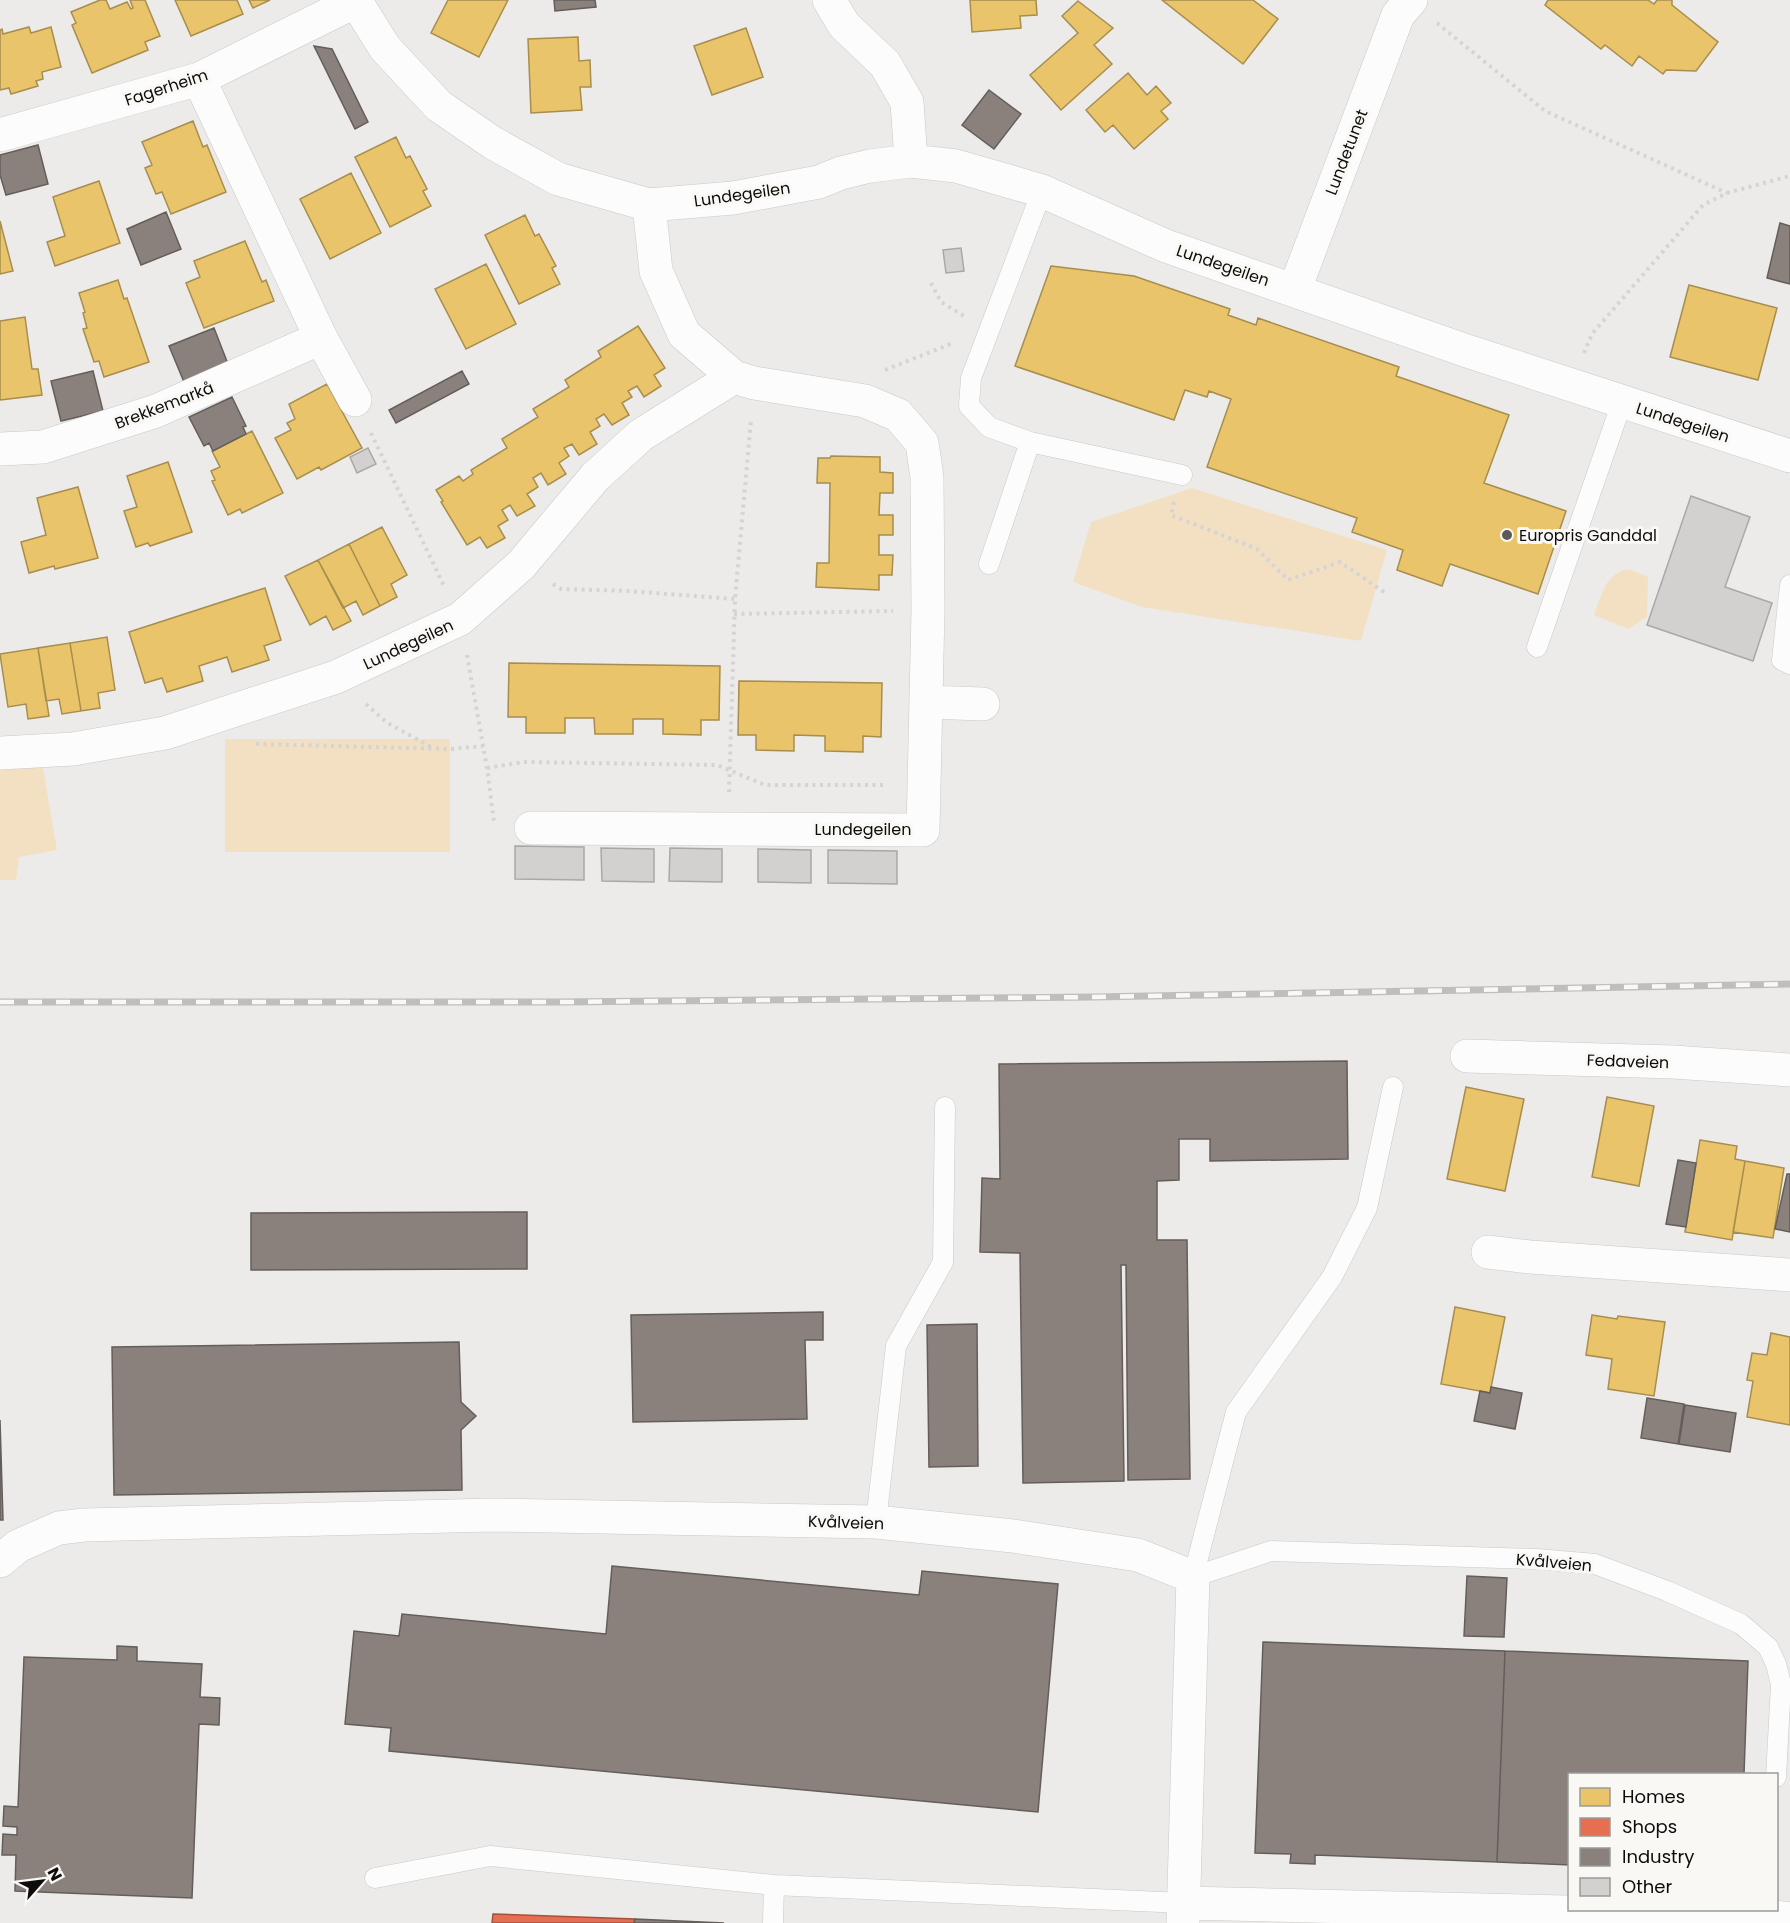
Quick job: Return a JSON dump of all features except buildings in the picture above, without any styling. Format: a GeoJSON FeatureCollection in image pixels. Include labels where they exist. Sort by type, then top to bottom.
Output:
{"type":"FeatureCollection","features":[{"type":"Feature","properties":{"kind":"street","name":"Lundegeilen"},"geometry":{"type":"LineString","coordinates":[[355,0],[385,48],[440,106],[494,143],[558,179],[649,205],[733,198],[819,182],[841,173],[870,166],[911,160],[956,166],[1042,191],[1166,246],[1295,289],[1467,351],[1790,456]]}},
{"type":"Feature","properties":{"kind":"street","name":"Fagerheim"},"geometry":{"type":"LineString","coordinates":[[0,135],[199,79],[355,0]]}},
{"type":"Feature","properties":{"kind":"street"},"geometry":{"type":"LineString","coordinates":[[829,0],[844,25],[885,64],[907,102],[911,160]]}},
{"type":"Feature","properties":{"kind":"street","name":"Lundetunet"},"geometry":{"type":"LineString","coordinates":[[1295,289],[1396,5]]}},
{"type":"Feature","properties":{"kind":"street"},"geometry":{"type":"LineString","coordinates":[[199,79],[321,338],[355,400]]}},
{"type":"Feature","properties":{"kind":"street"},"geometry":{"type":"LineString","coordinates":[[649,205],[656,271],[684,334],[744,380]]}},
{"type":"Feature","properties":{"kind":"street","name":"Brekkemarkå"},"geometry":{"type":"LineString","coordinates":[[0,449],[43,447],[156,411],[321,338]]}},
{"type":"Feature","properties":{"kind":"street","name":"Lundegeilen"},"geometry":{"type":"LineString","coordinates":[[0,753],[73,749],[165,733],[336,677],[460,619],[521,565],[595,477],[641,435],[744,380],[865,400],[898,415],[922,443],[927,477],[927,702],[923,830],[531,828]]}},
{"type":"Feature","properties":{"kind":"street"},"geometry":{"type":"LineString","coordinates":[[927,702],[982,704]]}},
{"type":"Feature","properties":{"kind":"street","name":"Fedaveien"},"geometry":{"type":"LineString","coordinates":[[1467,1056],[1673,1062],[1790,1070]]}},
{"type":"Feature","properties":{"kind":"street"},"geometry":{"type":"LineString","coordinates":[[1488,1252],[1541,1258],[1790,1275]]}},
{"type":"Feature","properties":{"kind":"street","name":"Kvålveien"},"geometry":{"type":"LineString","coordinates":[[0,1561],[18,1546],[59,1527],[493,1515],[876,1522],[1013,1536],[1138,1556],[1192,1578]]}},
{"type":"Feature","properties":{"kind":"street"},"geometry":{"type":"LineString","coordinates":[[1192,1578],[1183,1913],[1780,1915]]}},
{"type":"Feature","properties":{"kind":"lane"},"geometry":{"type":"LineString","coordinates":[[1042,191],[971,378],[969,406],[989,426],[1030,442],[1182,475]]}},
{"type":"Feature","properties":{"kind":"lane"},"geometry":{"type":"LineString","coordinates":[[1537,647],[1622,402]]}},
{"type":"Feature","properties":{"kind":"lane"},"geometry":{"type":"LineString","coordinates":[[989,564],[1030,442]]}},
{"type":"Feature","properties":{"kind":"lane"},"geometry":{"type":"LineString","coordinates":[[1790,585],[1782,660],[1790,664]]}},
{"type":"Feature","properties":{"kind":"lane"},"geometry":{"type":"LineString","coordinates":[[1192,1578],[1236,1412],[1332,1277],[1367,1208],[1393,1087]]}},
{"type":"Feature","properties":{"kind":"lane"},"geometry":{"type":"LineString","coordinates":[[876,1522],[896,1346],[943,1262],[945,1107]]}},
{"type":"Feature","properties":{"kind":"lane","name":"Kvålveien"},"geometry":{"type":"LineString","coordinates":[[1192,1578],[1271,1551],[1537,1559],[1595,1564],[1667,1591],[1742,1624],[1768,1647],[1776,1664],[1780,1684],[1776,1773]]}},
{"type":"Feature","properties":{"kind":"lane"},"geometry":{"type":"LineString","coordinates":[[375,1878],[490,1856],[774,1885],[1183,1913]]}},
{"type":"Feature","properties":{"kind":"lane"},"geometry":{"type":"LineString","coordinates":[[773,1923],[774,1885]]}},
{"type":"Feature","properties":{"kind":"path"},"geometry":{"type":"LineString","coordinates":[[1396,5],[1432,18],[1545,111],[1726,193]]}},
{"type":"Feature","properties":{"kind":"path"},"geometry":{"type":"LineString","coordinates":[[1572,384],[1592,334],[1703,205],[1726,193],[1790,176]]}},
{"type":"Feature","properties":{"kind":"path"},"geometry":{"type":"LineString","coordinates":[[931,283],[941,302],[968,318]]}},
{"type":"Feature","properties":{"kind":"path"},"geometry":{"type":"LineString","coordinates":[[865,400],[884,370],[956,342]]}},
{"type":"Feature","properties":{"kind":"path"},"geometry":{"type":"LineString","coordinates":[[729,829],[734,614],[744,380]]}},
{"type":"Feature","properties":{"kind":"path"},"geometry":{"type":"LineString","coordinates":[[1182,475],[1171,515],[1257,549],[1288,580],[1340,562],[1387,594]]}},
{"type":"Feature","properties":{"kind":"path"},"geometry":{"type":"LineString","coordinates":[[521,565],[561,589],[628,591],[735,599]]}},
{"type":"Feature","properties":{"kind":"path"},"geometry":{"type":"LineString","coordinates":[[734,614],[928,611]]}},
{"type":"Feature","properties":{"kind":"path"},"geometry":{"type":"LineString","coordinates":[[336,677],[386,722],[434,748]]}},
{"type":"Feature","properties":{"kind":"path"},"geometry":{"type":"LineString","coordinates":[[250,744],[434,748],[483,746]]}},
{"type":"Feature","properties":{"kind":"path"},"geometry":{"type":"LineString","coordinates":[[487,768],[524,762],[717,765],[765,785],[926,785]]}},
{"type":"Feature","properties":{"kind":"shaded area"},"geometry":{"type":"Polygon","coordinates":[[[1192,488],[1387,550],[1361,641],[1142,607],[1073,582],[1091,522],[1192,488]]]}},
{"type":"Feature","properties":{"kind":"shaded area"},"geometry":{"type":"Polygon","coordinates":[[[1623,570],[1631,570],[1648,577],[1647,617],[1628,629],[1594,615],[1607,583],[1623,570]]]}},
{"type":"Feature","properties":{"kind":"shaded area"},"geometry":{"type":"Polygon","coordinates":[[[225,739],[450,739],[450,852],[225,852],[225,739]]]}},
{"type":"Feature","properties":{"kind":"shaded area"},"geometry":{"type":"Polygon","coordinates":[[[42,762],[57,850],[19,857],[16,880],[0,880],[0,770],[42,762]]]}},
{"type":"Feature","properties":{"kind":"railway"},"geometry":{"type":"LineString","coordinates":[[0,1002],[561,1002],[1094,997],[1790,984]]}},
{"type":"Feature","properties":{"kind":"place","name":"Europris Ganddal"},"geometry":{"type":"Point","coordinates":[1507,535]}}]}
